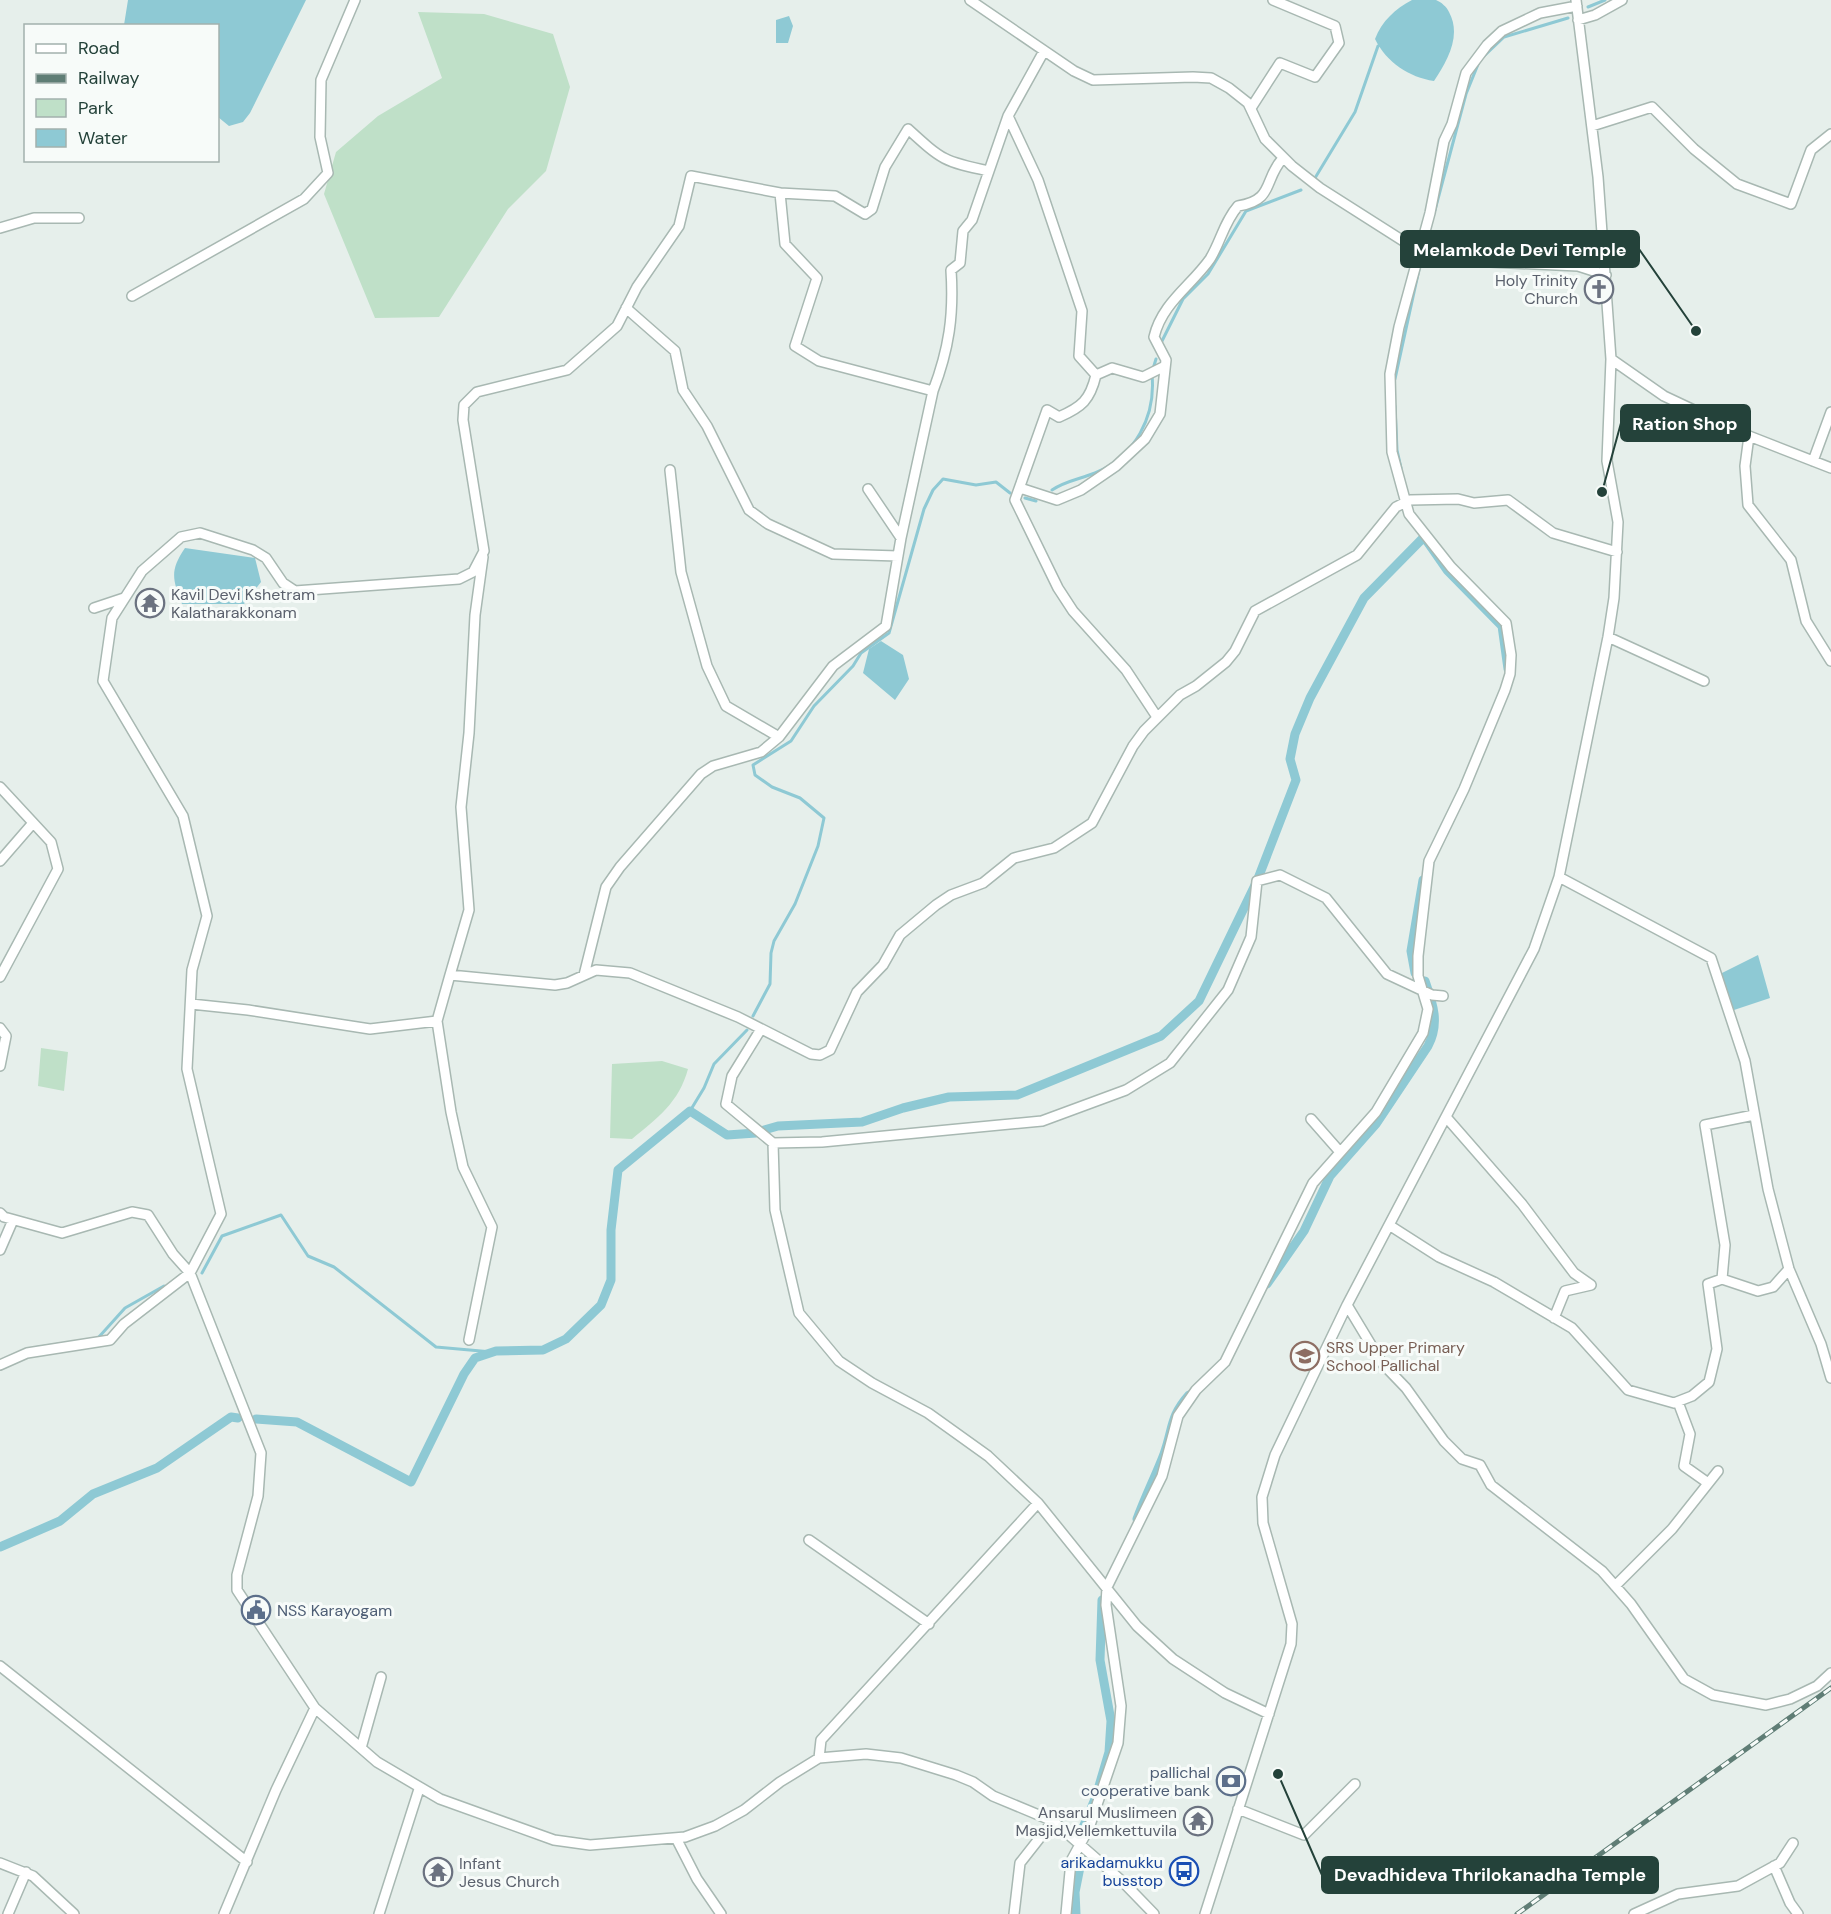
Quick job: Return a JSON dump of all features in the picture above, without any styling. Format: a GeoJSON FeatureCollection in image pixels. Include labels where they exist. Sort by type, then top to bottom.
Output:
{"type":"FeatureCollection","features":[{"type":"Feature","properties":{"kind":"street"},"geometry":{"type":"LineString","coordinates":[[132,296],[304,199],[328,173],[320,137],[321,80],[355,0]]}},
{"type":"Feature","properties":{"kind":"street"},"geometry":{"type":"LineString","coordinates":[[970,0],[1044,51],[1093,80],[1211,78],[1239,94],[1251,108],[1265,139],[1283,158],[1320,188],[1419,251],[1490,262],[1578,266],[1606,274]]}},
{"type":"Feature","properties":{"kind":"street"},"geometry":{"type":"LineString","coordinates":[[1251,108],[1280,63],[1315,77],[1339,43],[1335,26],[1273,0]]}},
{"type":"Feature","properties":{"kind":"street"},"geometry":{"type":"LineString","coordinates":[[1578,20],[1595,15],[1622,0]]}},
{"type":"Feature","properties":{"kind":"street"},"geometry":{"type":"LineString","coordinates":[[1066,1914],[1072,1872],[1070,1865],[1105,1787],[1118,1743],[1121,1706],[1106,1605],[1107,1587],[1162,1476],[1178,1416],[1196,1390],[1226,1362],[1313,1183],[1376,1112],[1423,1033],[1428,1009],[1418,976],[1418,956],[1429,861],[1464,789],[1505,690],[1510,674],[1511,655],[1506,623],[1451,567],[1409,514],[1392,452],[1390,374],[1430,213],[1444,141],[1452,124],[1466,73],[1486,45],[1502,31],[1540,13],[1576,3],[1592,126],[1606,274],[1611,359],[1606,461],[1618,522],[1608,637],[1559,877],[1534,949],[1347,1305],[1275,1455],[1262,1497],[1263,1523],[1292,1624],[1291,1644],[1205,1914]]}},
{"type":"Feature","properties":{"kind":"street"},"geometry":{"type":"LineString","coordinates":[[584,975],[606,886],[620,867],[701,774],[713,766],[761,752],[779,737],[833,666],[886,626],[898,556],[933,391],[947,352],[953,302],[951,270],[960,263],[963,231],[972,220],[1008,116],[1044,51]]}},
{"type":"Feature","properties":{"kind":"street"},"geometry":{"type":"LineString","coordinates":[[1592,126],[1652,107],[1694,149],[1737,184],[1791,204],[1811,150],[1831,134]]}},
{"type":"Feature","properties":{"kind":"street"},"geometry":{"type":"LineString","coordinates":[[1008,116],[1038,180],[1082,311],[1079,356],[1096,375]]}},
{"type":"Feature","properties":{"kind":"street"},"geometry":{"type":"LineString","coordinates":[[469,1340],[492,1227],[462,1167],[437,1021],[469,910],[461,807],[469,733],[475,615],[484,551],[463,420],[464,405],[477,392],[567,370],[617,326],[637,287],[679,226],[691,176],[780,193],[835,196],[865,214],[872,209],[885,168],[908,129],[939,157],[951,164],[989,171]]}},
{"type":"Feature","properties":{"kind":"street"},"geometry":{"type":"LineString","coordinates":[[1020,488],[1056,500],[1081,490],[1116,466],[1145,440],[1160,414],[1166,360],[1154,337],[1158,321],[1209,260],[1227,219],[1238,206],[1251,204],[1269,188],[1275,167],[1283,158]]}},
{"type":"Feature","properties":{"kind":"street"},"geometry":{"type":"LineString","coordinates":[[780,193],[785,244],[817,278],[795,346],[819,361],[933,391]]}},
{"type":"Feature","properties":{"kind":"street"},"geometry":{"type":"LineString","coordinates":[[0,228],[34,218],[79,218]]}},
{"type":"Feature","properties":{"kind":"street"},"geometry":{"type":"LineString","coordinates":[[626,308],[675,351],[683,390],[707,426],[749,510],[768,524],[833,554],[898,556]]}},
{"type":"Feature","properties":{"kind":"street"},"geometry":{"type":"LineString","coordinates":[[1611,359],[1664,396],[1749,436],[1831,468]]}},
{"type":"Feature","properties":{"kind":"street"},"geometry":{"type":"LineString","coordinates":[[1096,375],[1112,368],[1143,377],[1165,366]]}},
{"type":"Feature","properties":{"kind":"street"},"geometry":{"type":"LineString","coordinates":[[1096,375],[1091,394],[1076,410],[1059,417],[1047,410],[1015,500],[1058,588],[1073,611],[1126,669],[1157,717]]}},
{"type":"Feature","properties":{"kind":"street"},"geometry":{"type":"LineString","coordinates":[[1813,461],[1831,412]]}},
{"type":"Feature","properties":{"kind":"street"},"geometry":{"type":"LineString","coordinates":[[1749,436],[1745,466],[1748,505],[1791,561],[1806,621],[1831,661]]}},
{"type":"Feature","properties":{"kind":"street"},"geometry":{"type":"LineString","coordinates":[[670,470],[681,573],[707,666],[726,706],[779,737]]}},
{"type":"Feature","properties":{"kind":"street"},"geometry":{"type":"LineString","coordinates":[[868,489],[902,538]]}},
{"type":"Feature","properties":{"kind":"street"},"geometry":{"type":"LineString","coordinates":[[450,975],[555,985],[607,969],[630,973],[688,996],[811,1054],[825,1054],[830,1050],[857,993],[883,965],[900,935],[936,905],[951,896],[983,884],[1014,858],[1054,848],[1092,823],[1134,746],[1157,717],[1180,695],[1196,686],[1226,662],[1235,651],[1255,611],[1357,555],[1396,507],[1405,502],[1429,499],[1458,499],[1474,503],[1508,500],[1553,533],[1617,552]]}},
{"type":"Feature","properties":{"kind":"street"},"geometry":{"type":"LineString","coordinates":[[0,1365],[27,1353],[110,1340],[124,1324],[190,1273],[221,1214],[188,1069],[192,970],[207,916],[183,816],[103,681],[112,618],[142,571],[181,537],[200,533],[253,550],[266,558],[283,583],[295,591],[459,579],[473,572],[484,551]]}},
{"type":"Feature","properties":{"kind":"street"},"geometry":{"type":"LineString","coordinates":[[94,608],[124,598]]}},
{"type":"Feature","properties":{"kind":"street"},"geometry":{"type":"LineString","coordinates":[[1608,637],[1704,681]]}},
{"type":"Feature","properties":{"kind":"street"},"geometry":{"type":"LineString","coordinates":[[0,787],[51,842],[58,869],[0,977]]}},
{"type":"Feature","properties":{"kind":"street"},"geometry":{"type":"LineString","coordinates":[[0,861],[33,823]]}},
{"type":"Feature","properties":{"kind":"street"},"geometry":{"type":"LineString","coordinates":[[761,1029],[732,1076],[726,1104],[773,1143],[822,1142],[1042,1121],[1126,1090],[1170,1063],[1228,990],[1251,937],[1257,881],[1280,875],[1326,898],[1387,974],[1423,991],[1443,996]]}},
{"type":"Feature","properties":{"kind":"street"},"geometry":{"type":"LineString","coordinates":[[1559,877],[1711,958],[1745,1061],[1768,1189],[1790,1269],[1821,1344],[1831,1378]]}},
{"type":"Feature","properties":{"kind":"street"},"geometry":{"type":"LineString","coordinates":[[191,1004],[248,1010],[370,1029],[437,1021]]}},
{"type":"Feature","properties":{"kind":"street"},"geometry":{"type":"LineString","coordinates":[[0,1028],[6,1036],[0,1066]]}},
{"type":"Feature","properties":{"kind":"street"},"geometry":{"type":"LineString","coordinates":[[1722,1280],[1725,1245],[1705,1125],[1754,1115]]}},
{"type":"Feature","properties":{"kind":"street"},"geometry":{"type":"LineString","coordinates":[[1446,1117],[1522,1204],[1574,1273],[1591,1285],[1565,1291],[1554,1318]]}},
{"type":"Feature","properties":{"kind":"street"},"geometry":{"type":"LineString","coordinates":[[1311,1119],[1340,1152]]}},
{"type":"Feature","properties":{"kind":"street"},"geometry":{"type":"LineString","coordinates":[[773,1143],[775,1210],[799,1313],[839,1361],[872,1383],[928,1413],[988,1456],[1038,1503],[1137,1626],[1173,1659],[1226,1693],[1269,1714]]}},
{"type":"Feature","properties":{"kind":"street"},"geometry":{"type":"LineString","coordinates":[[0,1213],[13,1220],[62,1233],[132,1212],[148,1215],[173,1254],[190,1273],[261,1453],[258,1496],[237,1575],[237,1590],[315,1708],[361,1748],[419,1789],[471,1811],[571,1844],[604,1845],[676,1838],[701,1832],[722,1822],[819,1758],[866,1754],[920,1764],[973,1782],[993,1796],[1053,1821],[1079,1847],[1123,1882],[1154,1914]]}},
{"type":"Feature","properties":{"kind":"street"},"geometry":{"type":"LineString","coordinates":[[0,1250],[13,1220]]}},
{"type":"Feature","properties":{"kind":"street"},"geometry":{"type":"LineString","coordinates":[[1389,1225],[1439,1257],[1494,1282],[1572,1328],[1628,1390],[1674,1403],[1692,1396],[1708,1382],[1717,1349],[1708,1284],[1722,1280],[1758,1291],[1773,1287],[1790,1269]]}},
{"type":"Feature","properties":{"kind":"street"},"geometry":{"type":"LineString","coordinates":[[1347,1305],[1382,1363],[1406,1388],[1444,1441],[1462,1459],[1480,1465],[1491,1485],[1585,1557],[1615,1586],[1684,1679],[1713,1695],[1766,1705],[1790,1699],[1817,1686],[1831,1673]]}},
{"type":"Feature","properties":{"kind":"street"},"geometry":{"type":"LineString","coordinates":[[1678,1402],[1690,1434],[1684,1466],[1708,1483]]}},
{"type":"Feature","properties":{"kind":"street"},"geometry":{"type":"LineString","coordinates":[[1615,1586],[1672,1528],[1718,1471]]}},
{"type":"Feature","properties":{"kind":"street"},"geometry":{"type":"LineString","coordinates":[[819,1758],[821,1740],[1038,1503]]}},
{"type":"Feature","properties":{"kind":"street"},"geometry":{"type":"LineString","coordinates":[[809,1540],[929,1624]]}},
{"type":"Feature","properties":{"kind":"street"},"geometry":{"type":"LineString","coordinates":[[0,1666],[247,1862]]}},
{"type":"Feature","properties":{"kind":"street"},"geometry":{"type":"LineString","coordinates":[[361,1748],[381,1677]]}},
{"type":"Feature","properties":{"kind":"street"},"geometry":{"type":"LineString","coordinates":[[224,1914],[276,1790],[315,1708]]}},
{"type":"Feature","properties":{"kind":"street"},"geometry":{"type":"LineString","coordinates":[[1238,1809],[1304,1835],[1355,1784]]}},
{"type":"Feature","properties":{"kind":"street"},"geometry":{"type":"LineString","coordinates":[[379,1914],[419,1789]]}},
{"type":"Feature","properties":{"kind":"street"},"geometry":{"type":"LineString","coordinates":[[1014,1914],[1020,1863],[1053,1821]]}},
{"type":"Feature","properties":{"kind":"street"},"geometry":{"type":"LineString","coordinates":[[676,1838],[697,1879],[721,1914]]}},
{"type":"Feature","properties":{"kind":"street"},"geometry":{"type":"LineString","coordinates":[[1634,1914],[1678,1894],[1738,1886],[1780,1863],[1793,1843]]}},
{"type":"Feature","properties":{"kind":"street"},"geometry":{"type":"LineString","coordinates":[[0,1863],[33,1876],[74,1914]]}},
{"type":"Feature","properties":{"kind":"street"},"geometry":{"type":"LineString","coordinates":[[1774,1866],[1790,1903],[1798,1914]]}},
{"type":"Feature","properties":{"kind":"street"},"geometry":{"type":"LineString","coordinates":[[8,1914],[26,1872]]}},
{"type":"Feature","properties":{"kind":"green space"},"geometry":{"type":"Polygon","coordinates":[[[418,12],[484,14],[553,34],[570,87],[546,171],[508,209],[439,317],[375,318],[324,194],[336,152],[378,116],[442,78],[418,12]]]}},
{"type":"Feature","properties":{"kind":"green space"},"geometry":{"type":"Polygon","coordinates":[[[41,1048],[68,1052],[64,1091],[38,1086],[41,1048]]]}},
{"type":"Feature","properties":{"kind":"green space"},"geometry":{"type":"Polygon","coordinates":[[[662,1061],[688,1069],[673,1100],[659,1116],[632,1139],[610,1138],[612,1064],[662,1061]]]}},
{"type":"Feature","properties":{"kind":"water"},"geometry":{"type":"Polygon","coordinates":[[[128,0],[306,0],[250,113],[243,122],[229,126],[219,118],[219,24],[124,24],[128,0]]]}},
{"type":"Feature","properties":{"kind":"water"},"geometry":{"type":"Polygon","coordinates":[[[1412,0],[1438,1],[1447,8],[1453,21],[1451,48],[1434,81],[1400,68],[1392,62],[1375,39],[1390,16],[1412,0]]]}},
{"type":"Feature","properties":{"kind":"water"},"geometry":{"type":"Polygon","coordinates":[[[789,16],[793,26],[788,43],[776,43],[776,20],[789,16]]]}},
{"type":"Feature","properties":{"kind":"water"},"geometry":{"type":"Polygon","coordinates":[[[185,548],[255,558],[261,582],[244,604],[182,604],[174,575],[185,548]]]}},
{"type":"Feature","properties":{"kind":"water"},"geometry":{"type":"Polygon","coordinates":[[[881,641],[903,655],[909,679],[895,700],[863,673],[869,649],[881,641]]]}},
{"type":"Feature","properties":{"kind":"water"},"geometry":{"type":"Polygon","coordinates":[[[1758,955],[1770,998],[1728,1012],[1720,974],[1758,955]]]}},
{"type":"Feature","properties":{"kind":"waterway"},"geometry":{"type":"LineString","coordinates":[[1588,7],[1605,0]]}},
{"type":"Feature","properties":{"kind":"waterway"},"geometry":{"type":"LineString","coordinates":[[1483,57],[1504,37],[1568,18]]}},
{"type":"Feature","properties":{"kind":"waterway"},"geometry":{"type":"LineString","coordinates":[[1315,178],[1355,112],[1378,46],[1382,44]]}},
{"type":"Feature","properties":{"kind":"waterway"},"geometry":{"type":"LineString","coordinates":[[1435,210],[1466,94],[1479,62]]}},
{"type":"Feature","properties":{"kind":"waterway"},"geometry":{"type":"LineString","coordinates":[[1162,341],[1183,299],[1208,274],[1246,211],[1301,190]]}},
{"type":"Feature","properties":{"kind":"waterway"},"geometry":{"type":"LineString","coordinates":[[1395,379],[1420,265]]}},
{"type":"Feature","properties":{"kind":"waterway"},"geometry":{"type":"LineString","coordinates":[[1153,369],[1156,359]]}},
{"type":"Feature","properties":{"kind":"waterway"},"geometry":{"type":"LineString","coordinates":[[1052,490],[1109,466],[1132,446],[1146,420],[1150,406],[1152,375]]}},
{"type":"Feature","properties":{"kind":"waterway"},"geometry":{"type":"LineString","coordinates":[[1395,406],[1397,450],[1401,468]]}},
{"type":"Feature","properties":{"kind":"waterway"},"geometry":{"type":"LineString","coordinates":[[753,1016],[770,984],[771,953],[774,941],[795,904],[818,846],[824,818],[800,798],[772,787],[755,775],[753,765],[791,741],[814,706],[853,666],[861,653],[889,633],[924,509],[933,490],[943,479],[976,485],[996,482],[1010,493]]}},
{"type":"Feature","properties":{"kind":"waterway"},"geometry":{"type":"LineString","coordinates":[[1025,498],[1036,501]]}},
{"type":"Feature","properties":{"kind":"waterway"},"geometry":{"type":"LineString","coordinates":[[764,1130],[778,1126],[862,1122],[903,1108],[949,1097],[1017,1095],[1161,1036],[1199,1001],[1257,881],[1296,780],[1290,759],[1295,734],[1310,698],[1364,598],[1424,537],[1447,570],[1502,626],[1508,669]]}},
{"type":"Feature","properties":{"kind":"waterway"},"geometry":{"type":"LineString","coordinates":[[1415,973],[1411,951],[1423,880]]}},
{"type":"Feature","properties":{"kind":"waterway"},"geometry":{"type":"LineString","coordinates":[[1267,1284],[1304,1231],[1330,1176],[1376,1124],[1428,1046],[1434,1029],[1434,1014],[1425,981]]}},
{"type":"Feature","properties":{"kind":"waterway"},"geometry":{"type":"LineString","coordinates":[[690,1111],[704,1088],[714,1064],[747,1030]]}},
{"type":"Feature","properties":{"kind":"waterway"},"geometry":{"type":"LineString","coordinates":[[256,1419],[297,1422],[411,1482],[464,1374],[475,1358],[496,1351],[543,1350],[566,1339],[601,1305],[611,1280],[611,1230],[618,1170],[690,1111],[727,1135],[756,1133]]}},
{"type":"Feature","properties":{"kind":"waterway"},"geometry":{"type":"LineString","coordinates":[[202,1273],[222,1236],[281,1215],[308,1256],[334,1267],[436,1347],[492,1352]]}},
{"type":"Feature","properties":{"kind":"waterway"},"geometry":{"type":"LineString","coordinates":[[98,1338],[125,1308],[164,1286]]}},
{"type":"Feature","properties":{"kind":"waterway"},"geometry":{"type":"LineString","coordinates":[[33,1348],[59,1344]]}},
{"type":"Feature","properties":{"kind":"waterway"},"geometry":{"type":"LineString","coordinates":[[1137,1519],[1164,1454],[1175,1416],[1189,1395]]}},
{"type":"Feature","properties":{"kind":"waterway"},"geometry":{"type":"LineString","coordinates":[[0,1547],[60,1521],[93,1494],[157,1468],[231,1417],[238,1418]]}},
{"type":"Feature","properties":{"kind":"waterway"},"geometry":{"type":"LineString","coordinates":[[1099,1786],[1109,1752],[1111,1721],[1100,1660],[1102,1600]]}},
{"type":"Feature","properties":{"kind":"waterway"},"geometry":{"type":"LineString","coordinates":[[1082,1830],[1095,1799]]}},
{"type":"Feature","properties":{"kind":"waterway"},"geometry":{"type":"LineString","coordinates":[[1076,1914],[1075,1892],[1082,1857]]}},
{"type":"Feature","properties":{"kind":"railway"},"geometry":{"type":"LineString","coordinates":[[1517,1914],[1831,1688]]}},
{"type":"Feature","properties":{"kind":"place","name":"Holy Trinity Church"},"geometry":{"type":"Point","coordinates":[1599,289]}},
{"type":"Feature","properties":{"kind":"place","name":"Melamkode Devi Temple"},"geometry":{"type":"Point","coordinates":[1696,331]}},
{"type":"Feature","properties":{"kind":"place","name":"Ration Shop"},"geometry":{"type":"Point","coordinates":[1602,492]}},
{"type":"Feature","properties":{"kind":"place","name":"Kavil Devi Kshetram Kalatharakkonam"},"geometry":{"type":"Point","coordinates":[150,603]}},
{"type":"Feature","properties":{"kind":"place","name":"SRS Upper Primary School Pallichal"},"geometry":{"type":"Point","coordinates":[1305,1356]}},
{"type":"Feature","properties":{"kind":"place","name":"NSS Karayogam"},"geometry":{"type":"Point","coordinates":[256,1610]}},
{"type":"Feature","properties":{"kind":"place","name":"Devadhideva Thrilokanadha Temple"},"geometry":{"type":"Point","coordinates":[1278,1774]}},
{"type":"Feature","properties":{"kind":"place","name":"pallichal cooperative bank"},"geometry":{"type":"Point","coordinates":[1231,1781]}},
{"type":"Feature","properties":{"kind":"place","name":"Ansarul Muslimeen Masjid,Vellemkettuvila"},"geometry":{"type":"Point","coordinates":[1198,1821]}},
{"type":"Feature","properties":{"kind":"place","name":"arikadamukku busstop"},"geometry":{"type":"Point","coordinates":[1184,1871]}},
{"type":"Feature","properties":{"kind":"place","name":"Infant Jesus Church"},"geometry":{"type":"Point","coordinates":[438,1872]}}]}
